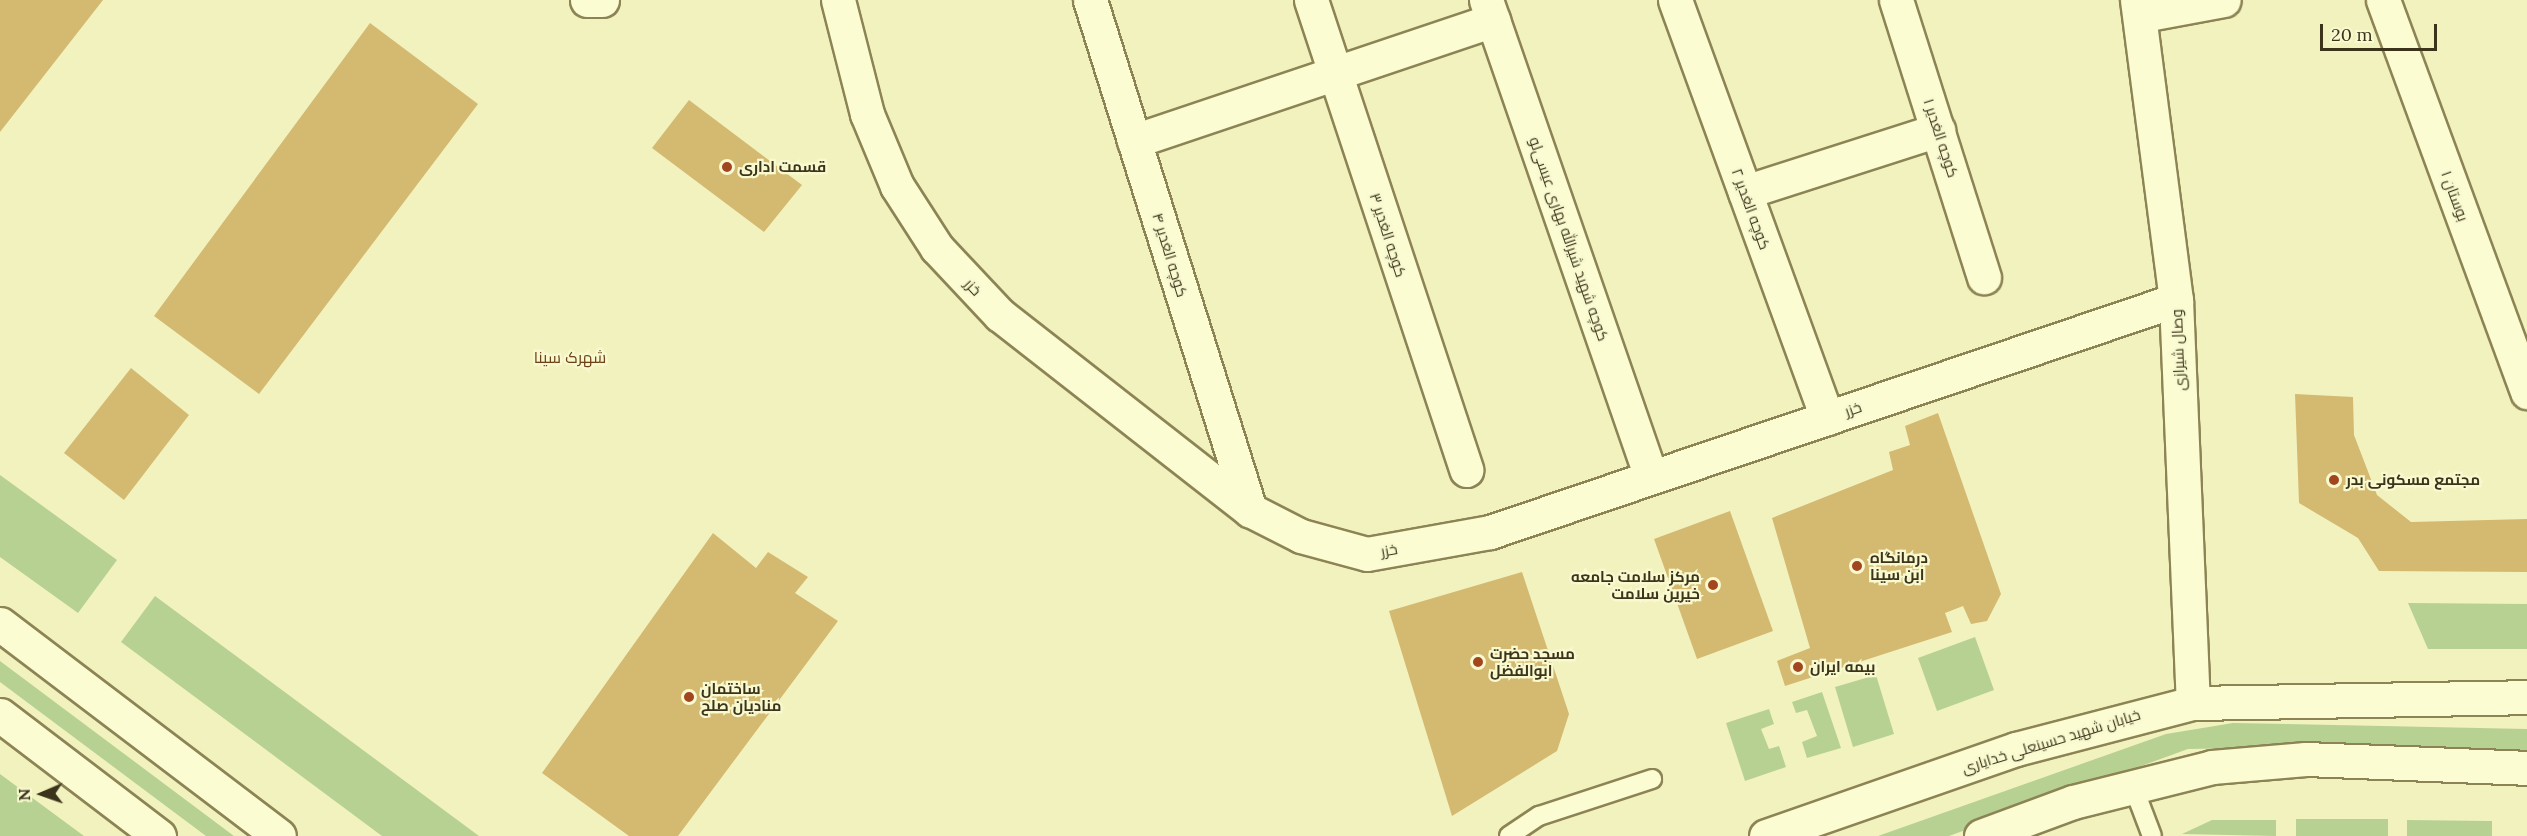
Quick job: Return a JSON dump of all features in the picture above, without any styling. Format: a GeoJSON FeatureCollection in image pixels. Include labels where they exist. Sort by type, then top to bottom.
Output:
{"type":"FeatureCollection","features":[{"type":"Feature","properties":{"kind":"street"},"geometry":{"type":"LineString","coordinates":[[588,0],[602,0]]}},
{"type":"Feature","properties":{"kind":"street","name":"خزر"},"geometry":{"type":"LineString","coordinates":[[838,0],[867,114],[897,186],[938,248],[999,315],[1250,510],[1301,536],[1367,554],[1490,532],[2176,300]]}},
{"type":"Feature","properties":{"kind":"street","name":"کوچه الغدیر ۴"},"geometry":{"type":"LineString","coordinates":[[1090,0],[1250,510]]}},
{"type":"Feature","properties":{"kind":"street","name":"کوچه الغدیر ۳"},"geometry":{"type":"LineString","coordinates":[[1311,0],[1466,470]]}},
{"type":"Feature","properties":{"kind":"street","name":"کوچه الغدیر ۲"},"geometry":{"type":"LineString","coordinates":[[1675,0],[1827,418]]}},
{"type":"Feature","properties":{"kind":"street","name":"کوچه الغدیر ۱"},"geometry":{"type":"LineString","coordinates":[[1896,0],[1984,277]]}},
{"type":"Feature","properties":{"kind":"street"},"geometry":{"type":"LineString","coordinates":[[2140,7],[2224,0]]}},
{"type":"Feature","properties":{"kind":"street","name":"بوستان ۱"},"geometry":{"type":"LineString","coordinates":[[2383,0],[2527,392]]}},
{"type":"Feature","properties":{"kind":"street","name":"وصال شیرازی"},"geometry":{"type":"LineString","coordinates":[[2140,7],[2176,300],[2193,703]]}},
{"type":"Feature","properties":{"kind":"street"},"geometry":{"type":"LineString","coordinates":[[1134,141],[1336,76],[1489,10]]}},
{"type":"Feature","properties":{"kind":"street","name":"کوچه شهید شیرالله بهاری عیسی‌لو"},"geometry":{"type":"LineString","coordinates":[[1489,10],[1651,477]]}},
{"type":"Feature","properties":{"kind":"street"},"geometry":{"type":"LineString","coordinates":[[1745,192],[1938,130]]}},
{"type":"Feature","properties":{"kind":"street"},"geometry":{"type":"LineString","coordinates":[[0,624],[279,836]]}},
{"type":"Feature","properties":{"kind":"street","name":"خیابان شهید حسینعلی خدایاری"},"geometry":{"type":"LineString","coordinates":[[1766,836],[2016,749],[2193,703],[2527,697]]}},
{"type":"Feature","properties":{"kind":"street"},"geometry":{"type":"LineString","coordinates":[[0,715],[159,836]]}},
{"type":"Feature","properties":{"kind":"street"},"geometry":{"type":"LineString","coordinates":[[1981,836],[2133,786],[2212,767],[2306,759],[2527,768]]}},
{"type":"Feature","properties":{"kind":"lane"},"geometry":{"type":"LineString","coordinates":[[1509,836],[1539,816],[1652,779]]}},
{"type":"Feature","properties":{"kind":"lane"},"geometry":{"type":"LineString","coordinates":[[2133,786],[2152,836]]}},
{"type":"Feature","properties":{"kind":"green space"},"geometry":{"type":"Polygon","coordinates":[[[0,475],[117,560],[78,613],[0,557],[0,475]]]}},
{"type":"Feature","properties":{"kind":"green space"},"geometry":{"type":"Polygon","coordinates":[[[155,596],[479,836],[382,836],[121,642],[155,596]]]}},
{"type":"Feature","properties":{"kind":"green space"},"geometry":{"type":"Polygon","coordinates":[[[2408,603],[2527,604],[2527,649],[2428,649],[2408,603]]]}},
{"type":"Feature","properties":{"kind":"green space"},"geometry":{"type":"Polygon","coordinates":[[[1975,637],[1994,690],[1937,711],[1918,658],[1975,637]]]}},
{"type":"Feature","properties":{"kind":"green space"},"geometry":{"type":"Polygon","coordinates":[[[0,661],[234,836],[206,836],[0,682],[0,661]]]}},
{"type":"Feature","properties":{"kind":"green space"},"geometry":{"type":"Polygon","coordinates":[[[1876,675],[1894,734],[1853,747],[1835,687],[1876,675]]]}},
{"type":"Feature","properties":{"kind":"green space"},"geometry":{"type":"Polygon","coordinates":[[[1822,692],[1841,748],[1807,758],[1802,742],[1817,736],[1807,710],[1796,713],[1792,702],[1822,692]]]}},
{"type":"Feature","properties":{"kind":"green space"},"geometry":{"type":"Polygon","coordinates":[[[1769,709],[1774,724],[1761,729],[1769,749],[1779,746],[1786,767],[1745,781],[1726,723],[1769,709]]]}},
{"type":"Feature","properties":{"kind":"green space"},"geometry":{"type":"Polygon","coordinates":[[[2233,723],[2527,729],[2527,752],[2365,746],[2188,749],[1949,836],[1878,836],[2166,734],[2233,723]]]}},
{"type":"Feature","properties":{"kind":"green space"},"geometry":{"type":"Polygon","coordinates":[[[0,774],[84,836],[0,836],[0,774]]]}},
{"type":"Feature","properties":{"kind":"green space"},"geometry":{"type":"Polygon","coordinates":[[[2296,819],[2388,819],[2388,836],[2296,836],[2296,819]]]}},
{"type":"Feature","properties":{"kind":"green space"},"geometry":{"type":"Polygon","coordinates":[[[2212,820],[2276,820],[2276,836],[2182,834],[2212,820]]]}},
{"type":"Feature","properties":{"kind":"green space"},"geometry":{"type":"Polygon","coordinates":[[[2407,820],[2492,821],[2492,836],[2407,836],[2407,820]]]}},
{"type":"Feature","properties":{"kind":"building"},"geometry":{"type":"Polygon","coordinates":[[[0,0],[103,0],[0,132],[0,0]]]}},
{"type":"Feature","properties":{"kind":"building"},"geometry":{"type":"Polygon","coordinates":[[[370,23],[478,104],[259,394],[154,316],[370,23]]]}},
{"type":"Feature","properties":{"kind":"building","name":"قسمت اداری"},"geometry":{"type":"Polygon","coordinates":[[[689,100],[802,185],[764,232],[652,148],[689,100]]]}},
{"type":"Feature","properties":{"kind":"building"},"geometry":{"type":"Polygon","coordinates":[[[131,368],[189,415],[124,500],[64,453],[131,368]]]}},
{"type":"Feature","properties":{"kind":"building","name":"مجتمع مسکونی بدر"},"geometry":{"type":"Polygon","coordinates":[[[2295,394],[2353,397],[2354,435],[2377,495],[2411,522],[2527,519],[2527,572],[2379,571],[2358,538],[2299,503],[2295,394]]]}},
{"type":"Feature","properties":{"kind":"building","name":"درمانگاه ابن سینا"},"geometry":{"type":"Polygon","coordinates":[[[1938,413],[2001,594],[1987,621],[1971,624],[1963,606],[1945,613],[1952,632],[1785,686],[1777,661],[1810,648],[1772,518],[1893,470],[1889,452],[1910,445],[1905,426],[1938,413]]]}},
{"type":"Feature","properties":{"kind":"building","name":"مرکز سلامت جامعه خیرین سلامت"},"geometry":{"type":"Polygon","coordinates":[[[1730,511],[1773,631],[1697,659],[1654,539],[1730,511]]]}},
{"type":"Feature","properties":{"kind":"building","name":"ساختمان منادیان صلح"},"geometry":{"type":"Polygon","coordinates":[[[713,533],[756,568],[768,552],[808,577],[795,593],[838,621],[678,836],[629,836],[542,773],[713,533]]]}},
{"type":"Feature","properties":{"kind":"building","name":"مسجد حضرت ابوالفضل"},"geometry":{"type":"Polygon","coordinates":[[[1522,572],[1569,714],[1557,751],[1452,816],[1389,611],[1522,572]]]}},
{"type":"Feature","properties":{"kind":"place","name":"قسمت اداری"},"geometry":{"type":"Point","coordinates":[727,167]}},
{"type":"Feature","properties":{"kind":"place","name":"مجتمع مسکونی بدر"},"geometry":{"type":"Point","coordinates":[2334,480]}},
{"type":"Feature","properties":{"kind":"place","name":"درمانگاه ابن سینا"},"geometry":{"type":"Point","coordinates":[1857,566]}},
{"type":"Feature","properties":{"kind":"place","name":"مرکز سلامت جامعه خیرین سلامت"},"geometry":{"type":"Point","coordinates":[1713,585]}},
{"type":"Feature","properties":{"kind":"place","name":"مسجد حضرت ابوالفضل"},"geometry":{"type":"Point","coordinates":[1478,662]}},
{"type":"Feature","properties":{"kind":"place","name":"بیمه ایران"},"geometry":{"type":"Point","coordinates":[1798,667]}},
{"type":"Feature","properties":{"kind":"place","name":"ساختمان منادیان صلح"},"geometry":{"type":"Point","coordinates":[689,697]}},
{"type":"Feature","properties":{"kind":"district","name":"شهرک سینا"},"geometry":{"type":"Point","coordinates":[570,357]}}]}
